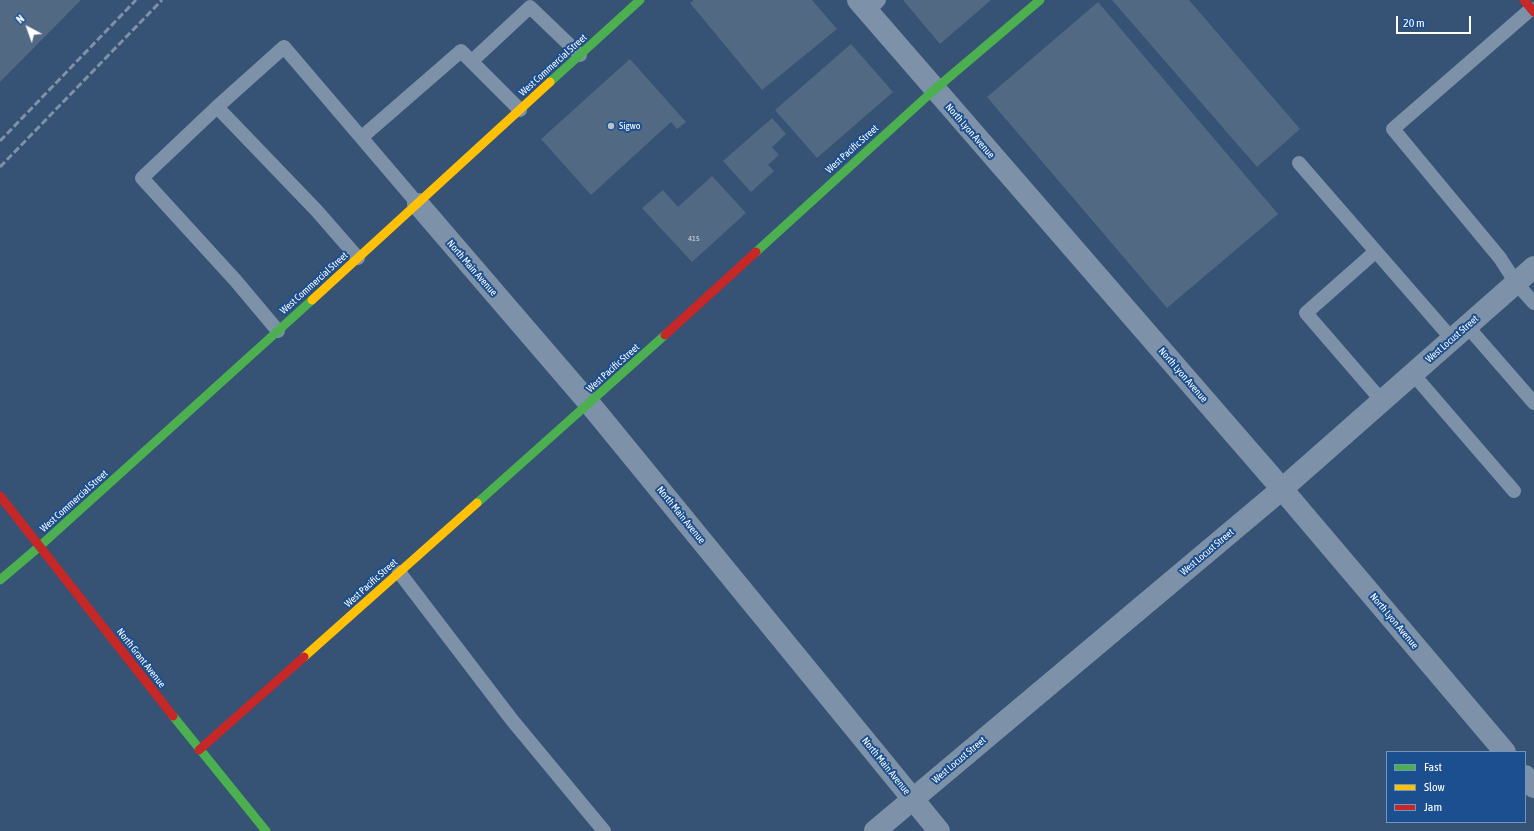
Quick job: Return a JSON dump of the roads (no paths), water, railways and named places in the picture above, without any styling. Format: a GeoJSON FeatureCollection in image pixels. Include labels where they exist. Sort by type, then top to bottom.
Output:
{"type":"FeatureCollection","features":[{"type":"Feature","properties":{"kind":"street","name":"West Commercial Street"},"geometry":{"type":"LineString","coordinates":[[0,580],[40,546],[278,331],[640,0]]}},
{"type":"Feature","properties":{"kind":"street","name":"West Pacific Street"},"geometry":{"type":"LineString","coordinates":[[199,750],[590,403],[934,90],[1040,0]]}},
{"type":"Feature","properties":{"kind":"street","name":"North Lyon Avenue"},"geometry":{"type":"LineString","coordinates":[[868,4],[934,90],[1282,489],[1504,751]]}},
{"type":"Feature","properties":{"kind":"street","name":"North Main Avenue"},"geometry":{"type":"LineString","coordinates":[[418,204],[590,403],[939,831]]}},
{"type":"Feature","properties":{"kind":"street","name":"West Locust Street"},"geometry":{"type":"LineString","coordinates":[[875,831],[1282,489],[1534,267]]}},
{"type":"Feature","properties":{"kind":"street","name":"North Grant Avenue"},"geometry":{"type":"LineString","coordinates":[[0,496],[199,750],[266,831]]}},
{"type":"Feature","properties":{"kind":"street"},"geometry":{"type":"LineString","coordinates":[[1526,777],[1534,786]]}},
{"type":"Feature","properties":{"kind":"lane"},"geometry":{"type":"LineString","coordinates":[[472,61],[530,7],[580,55]]}},
{"type":"Feature","properties":{"kind":"lane"},"geometry":{"type":"LineString","coordinates":[[1531,7],[1393,129],[1500,258],[1516,283],[1534,303]]}},
{"type":"Feature","properties":{"kind":"lane"},"geometry":{"type":"LineString","coordinates":[[278,331],[236,281],[142,178],[217,107],[284,47],[418,204]]}},
{"type":"Feature","properties":{"kind":"lane"},"geometry":{"type":"LineString","coordinates":[[362,137],[461,51],[520,110]]}},
{"type":"Feature","properties":{"kind":"lane"},"geometry":{"type":"LineString","coordinates":[[217,107],[318,211],[358,258]]}},
{"type":"Feature","properties":{"kind":"lane"},"geometry":{"type":"LineString","coordinates":[[1299,163],[1375,252],[1534,403]]}},
{"type":"Feature","properties":{"kind":"lane"},"geometry":{"type":"LineString","coordinates":[[1375,252],[1306,313],[1382,401]]}},
{"type":"Feature","properties":{"kind":"lane"},"geometry":{"type":"LineString","coordinates":[[1413,374],[1514,491]]}},
{"type":"Feature","properties":{"kind":"lane"},"geometry":{"type":"LineString","coordinates":[[399,572],[512,720],[604,831]]}},
{"type":"Feature","properties":{"kind":"railway"},"geometry":{"type":"LineString","coordinates":[[0,141],[136,0]]}},
{"type":"Feature","properties":{"kind":"railway"},"geometry":{"type":"LineString","coordinates":[[0,167],[162,0]]}},
{"type":"Feature","properties":{"kind":"place","name":"Sigwo"},"geometry":{"type":"Point","coordinates":[611,126]}}]}
